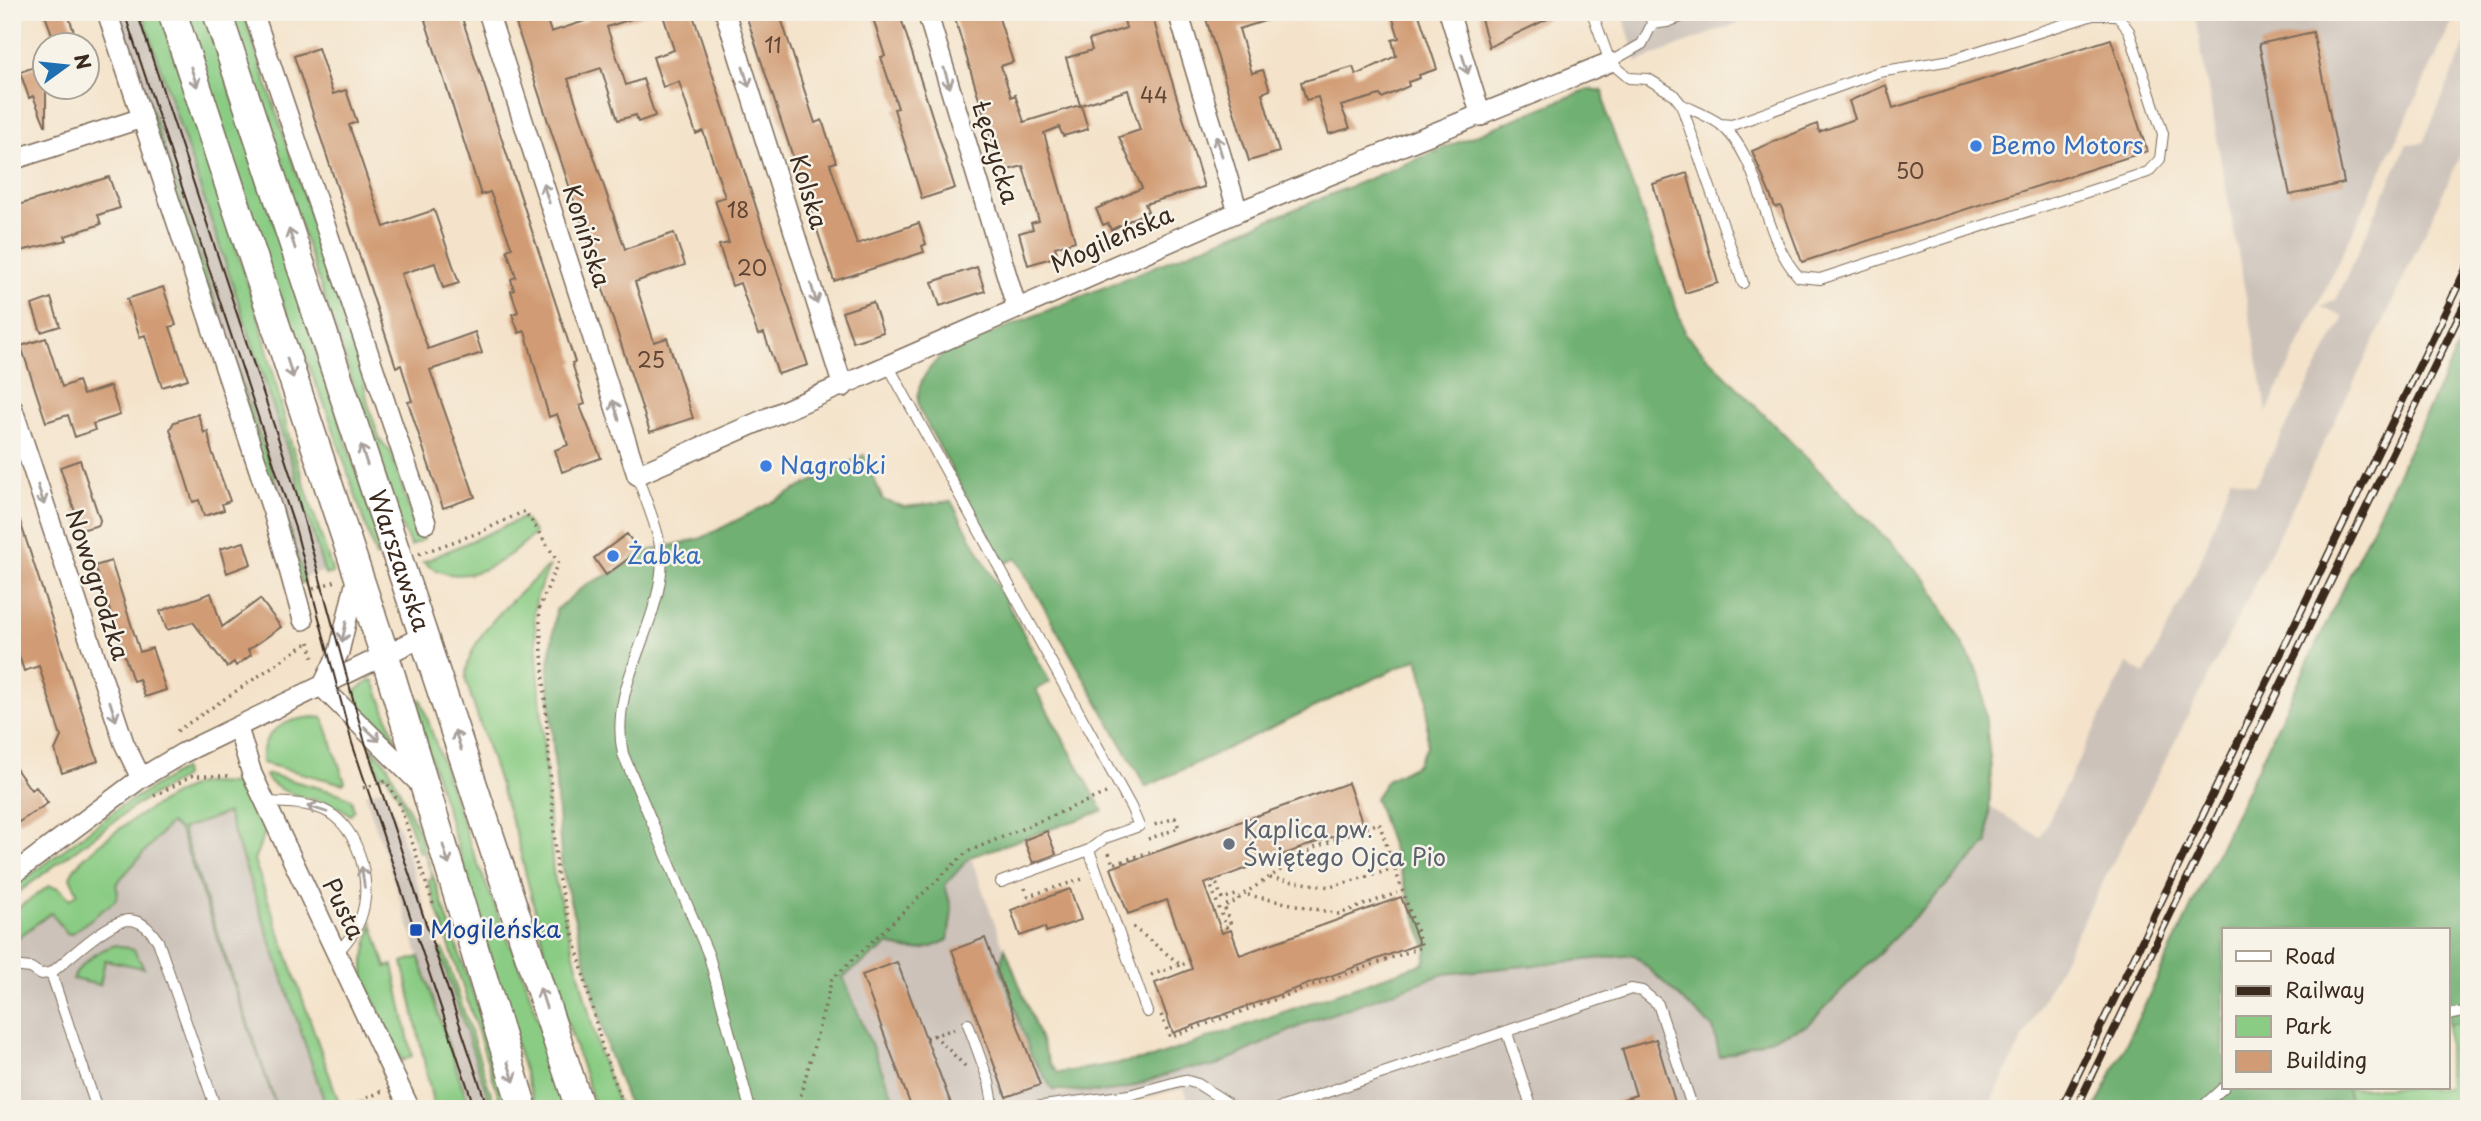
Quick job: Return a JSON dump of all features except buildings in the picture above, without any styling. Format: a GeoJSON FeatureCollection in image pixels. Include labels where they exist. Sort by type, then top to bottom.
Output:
{"type":"FeatureCollection","features":[{"type":"Feature","properties":{"kind":"main road","name":"Warszawska"},"geometry":{"type":"LineString","coordinates":[[172,12],[386,656],[523,1109]]}},
{"type":"Feature","properties":{"kind":"main road","name":"Warszawska"},"geometry":{"type":"LineString","coordinates":[[216,12],[580,1109]]}},
{"type":"Feature","properties":{"kind":"street"},"geometry":{"type":"LineString","coordinates":[[107,12],[273,512],[303,620]]}},
{"type":"Feature","properties":{"kind":"street","name":"Warszawska"},"geometry":{"type":"LineString","coordinates":[[253,12],[426,523]]}},
{"type":"Feature","properties":{"kind":"street","name":"Konińska"},"geometry":{"type":"LineString","coordinates":[[488,12],[638,475]]}},
{"type":"Feature","properties":{"kind":"street","name":"Kolska"},"geometry":{"type":"LineString","coordinates":[[725,12],[843,387]]}},
{"type":"Feature","properties":{"kind":"street","name":"Łęczycka"},"geometry":{"type":"LineString","coordinates":[[927,12],[1017,309]]}},
{"type":"Feature","properties":{"kind":"street"},"geometry":{"type":"LineString","coordinates":[[1178,12],[1238,212]]}},
{"type":"Feature","properties":{"kind":"street"},"geometry":{"type":"LineString","coordinates":[[1449,12],[1481,116]]}},
{"type":"Feature","properties":{"kind":"street","name":"Mogileńska"},"geometry":{"type":"LineString","coordinates":[[638,475],[1238,212],[1610,62]]}},
{"type":"Feature","properties":{"kind":"street"},"geometry":{"type":"LineString","coordinates":[[12,160],[142,118]]}},
{"type":"Feature","properties":{"kind":"street","name":"Nowogrodzka"},"geometry":{"type":"LineString","coordinates":[[12,407],[124,743],[141,778]]}},
{"type":"Feature","properties":{"kind":"street"},"geometry":{"type":"LineString","coordinates":[[321,687],[339,652],[358,573]]}},
{"type":"Feature","properties":{"kind":"street"},"geometry":{"type":"LineString","coordinates":[[18,884],[141,778],[183,752],[238,728],[424,636]]}},
{"type":"Feature","properties":{"kind":"street","name":"Warszawska"},"geometry":{"type":"LineString","coordinates":[[321,687],[426,789]]}},
{"type":"Feature","properties":{"kind":"street","name":"Pusta"},"geometry":{"type":"LineString","coordinates":[[238,728],[252,774],[410,1109]]}},
{"type":"Feature","properties":{"kind":"lane"},"geometry":{"type":"LineString","coordinates":[[1592,12],[1610,62],[1629,78],[1648,79],[1673,94],[1681,104],[1743,283]]}},
{"type":"Feature","properties":{"kind":"lane"},"geometry":{"type":"LineString","coordinates":[[1610,62],[1642,44],[1652,24],[1649,12]]}},
{"type":"Feature","properties":{"kind":"lane"},"geometry":{"type":"LineString","coordinates":[[1652,24],[1667,22],[1694,12]]}},
{"type":"Feature","properties":{"kind":"lane"},"geometry":{"type":"LineString","coordinates":[[1681,104],[1720,124],[1732,125],[1880,72],[1951,60],[2093,16],[2116,15],[2129,31],[2163,134],[2160,159],[2148,172],[1821,279],[1799,277],[1783,260],[1742,151],[1720,124]]}},
{"type":"Feature","properties":{"kind":"lane"},"geometry":{"type":"LineString","coordinates":[[889,367],[1139,826],[1105,838],[1089,850],[1001,882]]}},
{"type":"Feature","properties":{"kind":"lane"},"geometry":{"type":"LineString","coordinates":[[638,475],[659,540],[661,575],[624,694],[618,732],[623,754],[709,956],[750,1109]]}},
{"type":"Feature","properties":{"kind":"lane"},"geometry":{"type":"LineString","coordinates":[[265,802],[302,805],[325,811],[346,828],[354,844],[365,881],[365,898],[354,931],[337,953]]}},
{"type":"Feature","properties":{"kind":"lane"},"geometry":{"type":"LineString","coordinates":[[1089,850],[1147,1012]]}},
{"type":"Feature","properties":{"kind":"lane"},"geometry":{"type":"LineString","coordinates":[[12,966],[31,968],[40,974],[51,973],[114,925],[127,920],[149,928],[158,941],[216,1109]]}},
{"type":"Feature","properties":{"kind":"lane"},"geometry":{"type":"LineString","coordinates":[[51,973],[97,1109]]}},
{"type":"Feature","properties":{"kind":"lane"},"geometry":{"type":"LineString","coordinates":[[1278,1109],[1631,989],[1642,991],[1658,1004],[1693,1109]]}},
{"type":"Feature","properties":{"kind":"lane"},"geometry":{"type":"LineString","coordinates":[[2450,1015],[2469,1011]]}},
{"type":"Feature","properties":{"kind":"lane"},"geometry":{"type":"LineString","coordinates":[[968,1024],[991,1092],[994,1109]]}},
{"type":"Feature","properties":{"kind":"lane"},"geometry":{"type":"LineString","coordinates":[[1507,1033],[1532,1109]]}},
{"type":"Feature","properties":{"kind":"lane"},"geometry":{"type":"LineString","coordinates":[[1019,1109],[1129,1095],[1184,1080],[1198,1084],[1226,1102],[1229,1109]]}},
{"type":"Feature","properties":{"kind":"lane"},"geometry":{"type":"LineString","coordinates":[[2200,1109],[2222,1089]]}},
{"type":"Feature","properties":{"kind":"path"},"geometry":{"type":"LineString","coordinates":[[399,561],[478,533],[525,511],[558,562],[539,609],[557,873],[603,1050],[625,1109]]}},
{"type":"Feature","properties":{"kind":"path"},"geometry":{"type":"LineString","coordinates":[[297,594],[358,573]]}},
{"type":"Feature","properties":{"kind":"path"},"geometry":{"type":"LineString","coordinates":[[282,660],[309,642],[315,664]]}},
{"type":"Feature","properties":{"kind":"path"},"geometry":{"type":"LineString","coordinates":[[147,800],[192,776],[241,778]]}},
{"type":"Feature","properties":{"kind":"path"},"geometry":{"type":"LineString","coordinates":[[363,788],[382,782]]}},
{"type":"Feature","properties":{"kind":"path"},"geometry":{"type":"LineString","coordinates":[[797,1109],[831,979],[967,852],[1112,790]]}},
{"type":"Feature","properties":{"kind":"path"},"geometry":{"type":"LineString","coordinates":[[1170,1037],[1422,947],[1379,823],[1315,847],[1239,897],[1236,895],[1222,900],[1217,884],[1213,881],[1211,887],[1226,927],[1231,925],[1224,906],[1239,900],[1239,897]]}},
{"type":"Feature","properties":{"kind":"path"},"geometry":{"type":"LineString","coordinates":[[1146,840],[1150,853]]}},
{"type":"Feature","properties":{"kind":"path"},"geometry":{"type":"LineString","coordinates":[[1270,878],[1330,887],[1394,869]]}},
{"type":"Feature","properties":{"kind":"path"},"geometry":{"type":"LineString","coordinates":[[1020,875],[1028,896],[1087,878]]}},
{"type":"Feature","properties":{"kind":"path"},"geometry":{"type":"LineString","coordinates":[[12,900],[18,884]]}},
{"type":"Feature","properties":{"kind":"path"},"geometry":{"type":"LineString","coordinates":[[1247,894],[1339,914],[1397,893]]}},
{"type":"Feature","properties":{"kind":"path"},"geometry":{"type":"LineString","coordinates":[[1125,922],[1181,965]]}},
{"type":"Feature","properties":{"kind":"path"},"geometry":{"type":"LineString","coordinates":[[1145,977],[1190,962]]}},
{"type":"Feature","properties":{"kind":"path"},"geometry":{"type":"LineString","coordinates":[[934,1035],[991,1092]]}},
{"type":"Feature","properties":{"kind":"shaded area"},"geometry":{"type":"Polygon","coordinates":[[[119,12],[142,12],[294,469],[324,572],[303,577],[281,500],[119,12]]]}},
{"type":"Feature","properties":{"kind":"shaded area"},"geometry":{"type":"Polygon","coordinates":[[[1622,12],[1767,12],[1637,62],[1622,12]]]}},
{"type":"Feature","properties":{"kind":"shaded area"},"geometry":{"type":"Polygon","coordinates":[[[2194,12],[2457,12],[2267,412],[2194,12]]]}},
{"type":"Feature","properties":{"kind":"shaded area"},"geometry":{"type":"Polygon","coordinates":[[[2469,35],[2469,137],[2378,333],[2232,630],[1987,1109],[1192,1109],[1184,1088],[1129,1102],[1076,1109],[893,1109],[841,979],[971,858],[1057,1094],[1122,1088],[1952,784],[2040,837],[2127,664],[2145,674],[2202,558],[2231,477],[2255,486],[2344,317],[2321,307],[2336,300],[2407,144],[2423,143],[2469,35]]]}},
{"type":"Feature","properties":{"kind":"shaded area"},"geometry":{"type":"Polygon","coordinates":[[[384,788],[492,1109],[470,1109],[365,794],[384,788]]]}},
{"type":"Feature","properties":{"kind":"shaded area"},"geometry":{"type":"Polygon","coordinates":[[[189,795],[229,806],[251,856],[337,1109],[12,1109],[12,936],[55,903],[66,920],[189,795]]]}},
{"type":"Feature","properties":{"kind":"green space"},"geometry":{"type":"Polygon","coordinates":[[[115,12],[119,12],[281,500],[305,582],[301,583],[115,12]]]}},
{"type":"Feature","properties":{"kind":"green space"},"geometry":{"type":"Polygon","coordinates":[[[142,12],[160,12],[261,325],[290,440],[333,573],[325,575],[294,469],[142,12]]]}},
{"type":"Feature","properties":{"kind":"green space"},"geometry":{"type":"Polygon","coordinates":[[[184,12],[204,12],[384,555],[376,557],[328,413],[272,277],[184,12]]]}},
{"type":"Feature","properties":{"kind":"green space"},"geometry":{"type":"Polygon","coordinates":[[[229,12],[243,12],[362,371],[368,404],[380,440],[391,452],[416,531],[421,531],[424,539],[411,546],[400,524],[229,12]]]}},
{"type":"Feature","properties":{"kind":"green space"},"geometry":{"type":"Polygon","coordinates":[[[1588,89],[1603,91],[1607,115],[1686,335],[1928,582],[1981,678],[1991,767],[1988,843],[1808,1025],[1720,1057],[1713,1028],[1634,955],[1444,974],[1309,1022],[1213,1067],[1187,1068],[1124,1089],[1099,1092],[1053,1090],[1031,1055],[1000,966],[1005,948],[1050,1064],[1058,1073],[1152,1058],[1424,963],[1427,950],[1375,798],[1387,780],[1416,765],[1427,746],[1427,694],[1418,658],[1146,787],[1016,558],[1003,564],[920,411],[918,394],[923,378],[946,352],[1588,89]]]}},
{"type":"Feature","properties":{"kind":"green space"},"geometry":{"type":"Polygon","coordinates":[[[2469,324],[2469,1021],[2450,1025],[2450,928],[2222,928],[2222,1090],[2347,1090],[2349,1100],[2302,1109],[2095,1109],[2469,324]]]}},
{"type":"Feature","properties":{"kind":"green space"},"geometry":{"type":"Polygon","coordinates":[[[864,455],[883,500],[905,507],[951,501],[1050,682],[1036,690],[1103,811],[970,857],[945,885],[952,910],[948,940],[919,950],[889,944],[843,977],[898,1109],[630,1109],[608,1050],[562,869],[548,673],[556,610],[585,585],[617,571],[641,553],[702,538],[864,455]]]}},
{"type":"Feature","properties":{"kind":"green space"},"geometry":{"type":"Polygon","coordinates":[[[523,518],[535,533],[511,554],[483,570],[453,574],[438,571],[423,562],[523,518]]]}},
{"type":"Feature","properties":{"kind":"green space"},"geometry":{"type":"Polygon","coordinates":[[[550,565],[537,595],[534,612],[553,872],[599,1052],[620,1109],[596,1109],[550,970],[516,835],[466,681],[474,648],[484,632],[510,602],[550,565]]]}},
{"type":"Feature","properties":{"kind":"green space"},"geometry":{"type":"Polygon","coordinates":[[[372,680],[397,743],[379,722],[360,708],[355,691],[372,680]]]}},
{"type":"Feature","properties":{"kind":"green space"},"geometry":{"type":"Polygon","coordinates":[[[416,698],[421,700],[471,847],[526,983],[568,1109],[536,1109],[413,703],[416,698]]]}},
{"type":"Feature","properties":{"kind":"green space"},"geometry":{"type":"Polygon","coordinates":[[[323,718],[345,782],[343,784],[262,763],[265,743],[276,729],[293,721],[323,718]]]}},
{"type":"Feature","properties":{"kind":"green space"},"geometry":{"type":"Polygon","coordinates":[[[371,746],[387,764],[415,823],[512,1109],[503,1109],[428,880],[433,878],[424,851],[419,852],[401,801],[386,774],[380,776],[371,746]]]}},
{"type":"Feature","properties":{"kind":"green space"},"geometry":{"type":"Polygon","coordinates":[[[183,769],[184,777],[139,803],[12,897],[12,889],[120,807],[183,769]]]}},
{"type":"Feature","properties":{"kind":"green space"},"geometry":{"type":"Polygon","coordinates":[[[268,774],[341,794],[351,799],[354,810],[350,815],[340,808],[283,790],[265,776],[268,774]]]}},
{"type":"Feature","properties":{"kind":"green space"},"geometry":{"type":"Polygon","coordinates":[[[202,783],[244,784],[266,830],[254,860],[341,1108],[362,1102],[364,1109],[327,1109],[227,813],[182,829],[277,1109],[180,831],[170,823],[116,884],[118,893],[115,901],[71,934],[67,933],[51,913],[12,942],[12,912],[49,886],[59,888],[70,899],[78,893],[70,878],[89,853],[149,809],[202,783]]]}},
{"type":"Feature","properties":{"kind":"green space"},"geometry":{"type":"Polygon","coordinates":[[[372,923],[386,967],[393,965],[412,1056],[402,1061],[364,979],[364,961],[372,923]]]}},
{"type":"Feature","properties":{"kind":"green space"},"geometry":{"type":"Polygon","coordinates":[[[116,945],[134,950],[144,968],[105,960],[100,985],[73,979],[90,958],[116,945]]]}},
{"type":"Feature","properties":{"kind":"green space"},"geometry":{"type":"Polygon","coordinates":[[[443,949],[496,1109],[492,1109],[439,950],[443,949]]]}},
{"type":"Feature","properties":{"kind":"green space"},"geometry":{"type":"Polygon","coordinates":[[[419,957],[470,1109],[435,1109],[403,962],[419,957]]]}},
{"type":"Feature","properties":{"kind":"green space"},"geometry":{"type":"Polygon","coordinates":[[[2469,1021],[2469,1109],[2302,1109],[2348,1100],[2347,1090],[2450,1090],[2450,1025],[2469,1021]]]}},
{"type":"Feature","properties":{"kind":"tram line"},"geometry":{"type":"LineString","coordinates":[[124,12],[296,531],[352,743],[475,1109]]}},
{"type":"Feature","properties":{"kind":"tram line"},"geometry":{"type":"LineString","coordinates":[[137,12],[297,495],[364,739],[488,1109]]}},
{"type":"Feature","properties":{"kind":"railway"},"geometry":{"type":"LineString","coordinates":[[2061,1109],[2469,263]]}},
{"type":"Feature","properties":{"kind":"railway"},"geometry":{"type":"LineString","coordinates":[[2076,1109],[2469,295]]}},
{"type":"Feature","properties":{"kind":"place","name":"Bemo Motors"},"geometry":{"type":"Point","coordinates":[1976,146]}},
{"type":"Feature","properties":{"kind":"place","name":"Nagrobki"},"geometry":{"type":"Point","coordinates":[766,466]}},
{"type":"Feature","properties":{"kind":"place","name":"Żabka"},"geometry":{"type":"Point","coordinates":[613,556]}},
{"type":"Feature","properties":{"kind":"place","name":"Kaplica pw. Świętego Ojca Pio"},"geometry":{"type":"Point","coordinates":[1229,844]}},
{"type":"Feature","properties":{"kind":"place","name":"Mogileńska"},"geometry":{"type":"Point","coordinates":[416,930]}}]}
